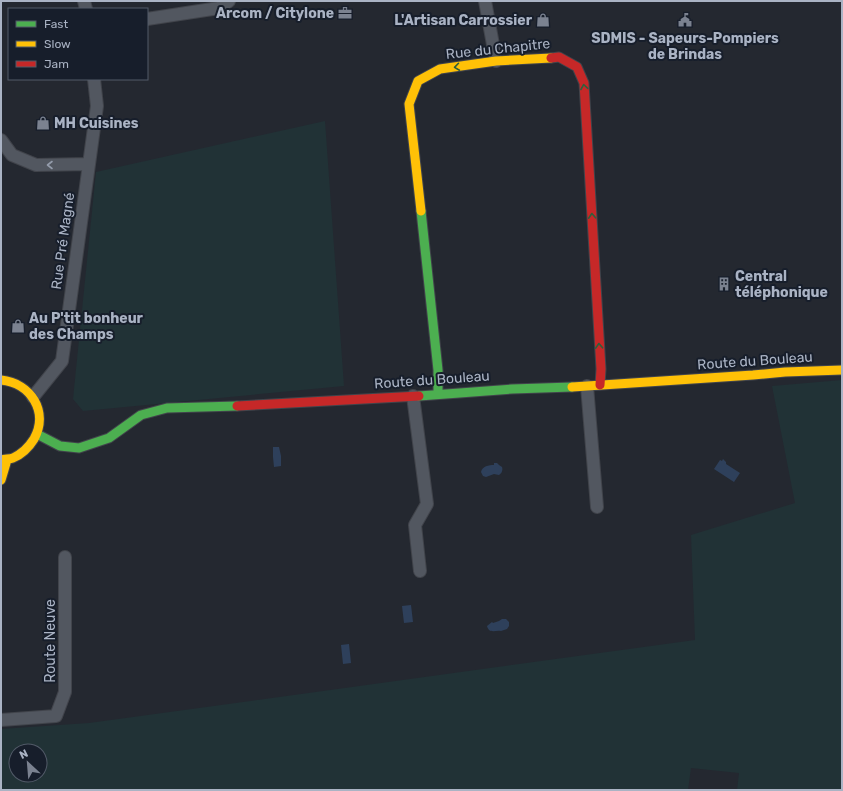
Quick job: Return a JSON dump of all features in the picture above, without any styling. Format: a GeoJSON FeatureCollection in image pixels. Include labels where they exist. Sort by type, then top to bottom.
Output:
{"type":"FeatureCollection","features":[{"type":"Feature","properties":{"kind":"main road","name":"Rue du Chapitre"},"geometry":{"type":"LineString","coordinates":[[438,393],[438,370],[409,104],[418,81],[440,69],[496,61],[559,57],[577,67],[584,83],[601,369],[600,385]]}},
{"type":"Feature","properties":{"kind":"main road","name":"Route du Bouleau"},"geometry":{"type":"LineString","coordinates":[[37,434],[60,446],[79,448],[109,438],[141,414],[167,408],[219,407],[413,396],[438,393],[587,386],[785,372],[842,370]]}},
{"type":"Feature","properties":{"kind":"main road"},"geometry":{"type":"LineString","coordinates":[[1,380],[11,381],[23,388],[32,397],[38,409],[40,422],[37,434],[30,446],[19,455],[4,460],[1,480]]}},
{"type":"Feature","properties":{"kind":"street"},"geometry":{"type":"LineString","coordinates":[[148,19],[219,8],[229,1]]}},
{"type":"Feature","properties":{"kind":"street"},"geometry":{"type":"LineString","coordinates":[[485,1],[496,61]]}},
{"type":"Feature","properties":{"kind":"street","name":"Rue Pré Magné"},"geometry":{"type":"LineString","coordinates":[[32,397],[62,361],[97,106],[94,80]]}},
{"type":"Feature","properties":{"kind":"street"},"geometry":{"type":"LineString","coordinates":[[1,140],[12,155],[36,165],[89,164]]}},
{"type":"Feature","properties":{"kind":"street"},"geometry":{"type":"LineString","coordinates":[[587,386],[597,507]]}},
{"type":"Feature","properties":{"kind":"street"},"geometry":{"type":"LineString","coordinates":[[413,396],[427,504],[415,525],[420,571]]}},
{"type":"Feature","properties":{"kind":"street","name":"Route Neuve"},"geometry":{"type":"LineString","coordinates":[[1,720],[56,716],[65,692],[65,557]]}},
{"type":"Feature","properties":{"kind":"shaded area"},"geometry":{"type":"Polygon","coordinates":[[[325,121],[344,386],[83,411],[73,399],[96,172],[325,121]]]}},
{"type":"Feature","properties":{"kind":"shaded area"},"geometry":{"type":"Polygon","coordinates":[[[842,380],[842,790],[737,790],[739,773],[691,768],[688,790],[1,790],[1,729],[89,723],[695,640],[691,535],[795,503],[772,386],[842,380]]]}},
{"type":"Feature","properties":{"kind":"water"},"geometry":{"type":"Polygon","coordinates":[[[273,447],[279,447],[281,466],[274,467],[273,447]]]}},
{"type":"Feature","properties":{"kind":"water"},"geometry":{"type":"Polygon","coordinates":[[[723,459],[726,464],[740,473],[734,482],[714,469],[720,460],[722,461],[723,459]]]}},
{"type":"Feature","properties":{"kind":"water"},"geometry":{"type":"Polygon","coordinates":[[[494,463],[497,463],[502,467],[501,473],[499,475],[494,474],[486,477],[483,476],[481,472],[483,468],[494,465],[494,463]]]}},
{"type":"Feature","properties":{"kind":"water"},"geometry":{"type":"Polygon","coordinates":[[[411,605],[413,622],[404,623],[402,606],[411,605]]]}},
{"type":"Feature","properties":{"kind":"water"},"geometry":{"type":"Polygon","coordinates":[[[506,619],[509,622],[507,629],[501,631],[489,630],[487,626],[492,622],[493,623],[506,619]]]}},
{"type":"Feature","properties":{"kind":"water"},"geometry":{"type":"Polygon","coordinates":[[[349,644],[351,663],[343,664],[341,645],[349,644]]]}},
{"type":"Feature","properties":{"kind":"traffic: fast"},"geometry":{"type":"LineString","coordinates":[[421,211],[438,370],[438,393]]}},
{"type":"Feature","properties":{"kind":"traffic: fast"},"geometry":{"type":"LineString","coordinates":[[419,396],[512,389],[572,387]]}},
{"type":"Feature","properties":{"kind":"traffic: fast"},"geometry":{"type":"LineString","coordinates":[[37,434],[60,446],[79,448],[109,438],[141,415],[167,408],[237,406]]}},
{"type":"Feature","properties":{"kind":"traffic: slow"},"geometry":{"type":"LineString","coordinates":[[421,211],[409,104],[418,81],[440,69],[496,61],[551,58]]}},
{"type":"Feature","properties":{"kind":"traffic: slow"},"geometry":{"type":"LineString","coordinates":[[572,387],[785,372],[842,370]]}},
{"type":"Feature","properties":{"kind":"traffic: slow"},"geometry":{"type":"LineString","coordinates":[[1,380],[12,382],[29,393],[38,409],[39,419],[38,429],[34,439],[28,447],[13,458],[1,460]]}},
{"type":"Feature","properties":{"kind":"traffic: slow"},"geometry":{"type":"LineString","coordinates":[[1,480],[7,460]]}},
{"type":"Feature","properties":{"kind":"traffic: jam"},"geometry":{"type":"LineString","coordinates":[[551,58],[559,57],[577,67],[584,83],[601,369],[600,385]]}},
{"type":"Feature","properties":{"kind":"traffic: jam"},"geometry":{"type":"LineString","coordinates":[[237,406],[419,396]]}},
{"type":"Feature","properties":{"kind":"place","name":"Arcom / Citylone"},"geometry":{"type":"Point","coordinates":[345,13]}},
{"type":"Feature","properties":{"kind":"place","name":"L'Artisan Carrossier"},"geometry":{"type":"Point","coordinates":[543,20]}},
{"type":"Feature","properties":{"kind":"place","name":"SDMIS - Sapeurs-Pompiers de Brindas"},"geometry":{"type":"Point","coordinates":[685,20]}},
{"type":"Feature","properties":{"kind":"place","name":"MH Cuisines"},"geometry":{"type":"Point","coordinates":[43,123]}},
{"type":"Feature","properties":{"kind":"place","name":"Central téléphonique"},"geometry":{"type":"Point","coordinates":[724,284]}},
{"type":"Feature","properties":{"kind":"place","name":"Au P'tit bonheur des Champs"},"geometry":{"type":"Point","coordinates":[18,326]}}]}
